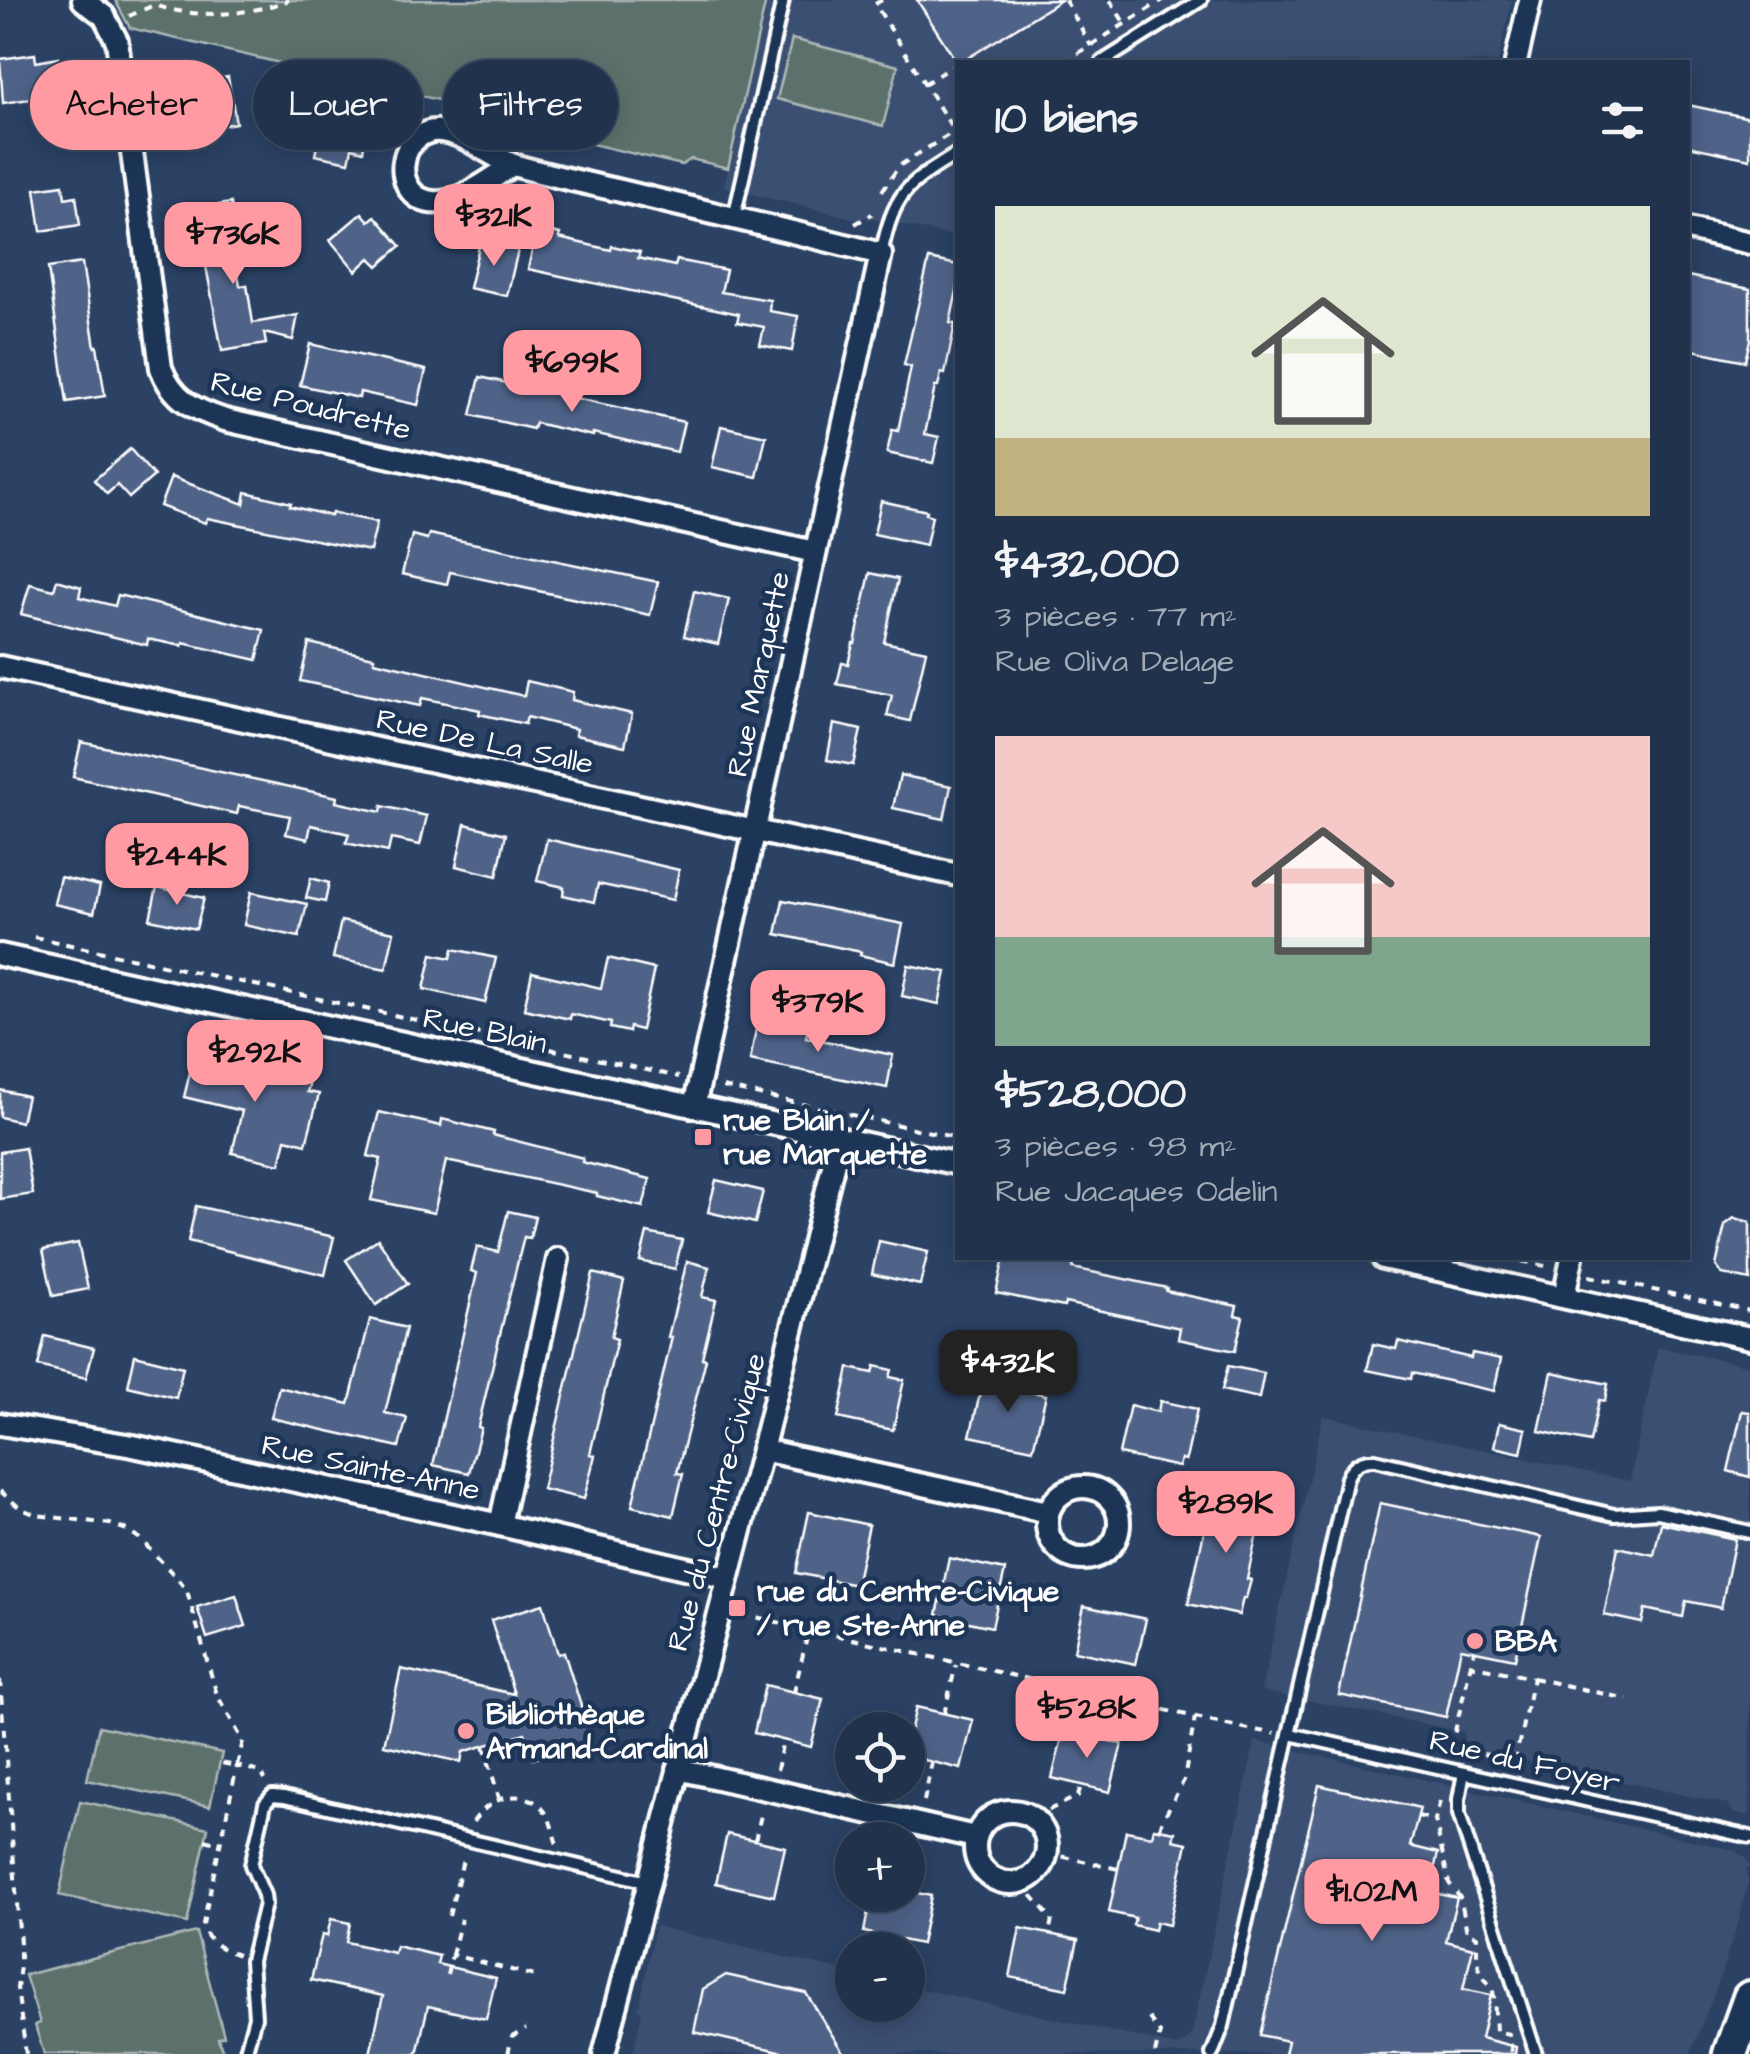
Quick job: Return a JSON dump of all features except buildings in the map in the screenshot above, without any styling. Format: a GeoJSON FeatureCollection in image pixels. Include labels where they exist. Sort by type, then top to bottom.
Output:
{"type":"FeatureCollection","features":[{"type":"Feature","properties":{"kind":"main road"},"geometry":{"type":"LineString","coordinates":[[1730,2054],[1750,1998]]}},
{"type":"Feature","properties":{"kind":"street"},"geometry":{"type":"LineString","coordinates":[[83,0],[107,19]]}},
{"type":"Feature","properties":{"kind":"street"},"geometry":{"type":"LineString","coordinates":[[1516,60],[1530,0]]}},
{"type":"Feature","properties":{"kind":"street","name":"Rue Poudrette"},"geometry":{"type":"LineString","coordinates":[[107,19],[119,55],[161,368],[168,385],[187,404],[225,420],[815,552]]}},
{"type":"Feature","properties":{"kind":"street"},"geometry":{"type":"LineString","coordinates":[[512,165],[462,196],[428,202],[407,185],[404,163],[410,145],[418,138],[441,131],[512,165],[881,254]]}},
{"type":"Feature","properties":{"kind":"street"},"geometry":{"type":"LineString","coordinates":[[1690,229],[1750,242]]}},
{"type":"Feature","properties":{"kind":"street","name":"Rue Marquette"},"geometry":{"type":"LineString","coordinates":[[694,1106],[881,254]]}},
{"type":"Feature","properties":{"kind":"street","name":"Rue De La Salle"},"geometry":{"type":"LineString","coordinates":[[0,667],[955,874]]}},
{"type":"Feature","properties":{"kind":"street","name":"Rue Blain"},"geometry":{"type":"LineString","coordinates":[[0,955],[955,1163]]}},
{"type":"Feature","properties":{"kind":"street","name":"Rue du Centre-Civique"},"geometry":{"type":"LineString","coordinates":[[604,2054],[840,1138]]}},
{"type":"Feature","properties":{"kind":"street"},"geometry":{"type":"LineString","coordinates":[[500,1525],[558,1259]]}},
{"type":"Feature","properties":{"kind":"street"},"geometry":{"type":"LineString","coordinates":[[1392,1260],[1750,1338]]}},
{"type":"Feature","properties":{"kind":"street"},"geometry":{"type":"LineString","coordinates":[[1564,1297],[1572,1260]]}},
{"type":"Feature","properties":{"kind":"street","name":"Rue Sainte-Anne"},"geometry":{"type":"LineString","coordinates":[[0,1424],[134,1446],[728,1578]]}},
{"type":"Feature","properties":{"kind":"street"},"geometry":{"type":"LineString","coordinates":[[762,1450],[1048,1512]]}},
{"type":"Feature","properties":{"kind":"street"},"geometry":{"type":"LineString","coordinates":[[678,1769],[975,1837]]}},
{"type":"Feature","properties":{"kind":"street"},"geometry":{"type":"LineString","coordinates":[[1000,1812],[1023,1812],[1036,1820],[1046,1837],[1047,1853],[1040,1868],[1024,1881],[1004,1882],[990,1877],[976,1860],[975,1837],[990,1817],[1000,1812]]}},
{"type":"Feature","properties":{"kind":"lane"},"geometry":{"type":"LineString","coordinates":[[734,219],[783,0]]}},
{"type":"Feature","properties":{"kind":"lane"},"geometry":{"type":"LineString","coordinates":[[1105,60],[1201,0]]}},
{"type":"Feature","properties":{"kind":"lane"},"geometry":{"type":"LineString","coordinates":[[881,254],[889,219],[904,192],[919,177],[955,155]]}},
{"type":"Feature","properties":{"kind":"lane"},"geometry":{"type":"LineString","coordinates":[[1212,2054],[1223,2026],[1352,1468],[1360,1462],[1375,1460],[1614,1515],[1658,1512],[1750,1532]]}},
{"type":"Feature","properties":{"kind":"lane","name":"Rue du Foyer"},"geometry":{"type":"LineString","coordinates":[[1290,1734],[1750,1837]]}},
{"type":"Feature","properties":{"kind":"lane"},"geometry":{"type":"LineString","coordinates":[[1464,1773],[1459,1814],[1536,2054]]}},
{"type":"Feature","properties":{"kind":"lane"},"geometry":{"type":"LineString","coordinates":[[246,2054],[255,2017],[252,1961],[265,1904],[250,1865],[266,1804],[272,1796],[648,1882]]}},
{"type":"Feature","properties":{"kind":"path"},"geometry":{"type":"LineString","coordinates":[[107,19],[155,3],[185,13],[223,14],[289,0]]}},
{"type":"Feature","properties":{"kind":"path"},"geometry":{"type":"LineString","coordinates":[[882,0],[875,4],[954,131]]}},
{"type":"Feature","properties":{"kind":"path"},"geometry":{"type":"LineString","coordinates":[[1066,0],[1091,46]]}},
{"type":"Feature","properties":{"kind":"path"},"geometry":{"type":"LineString","coordinates":[[1110,0],[1125,24]]}},
{"type":"Feature","properties":{"kind":"path"},"geometry":{"type":"LineString","coordinates":[[1067,60],[1163,0]]}},
{"type":"Feature","properties":{"kind":"path"},"geometry":{"type":"LineString","coordinates":[[924,84],[955,64]]}},
{"type":"Feature","properties":{"kind":"path","name":"Rue Blain"},"geometry":{"type":"LineString","coordinates":[[18,934],[666,1074]]}},
{"type":"Feature","properties":{"kind":"path"},"geometry":{"type":"LineString","coordinates":[[729,1088],[955,1137]]}},
{"type":"Feature","properties":{"kind":"path"},"geometry":{"type":"LineString","coordinates":[[1516,1260],[1540,1265]]}},
{"type":"Feature","properties":{"kind":"path"},"geometry":{"type":"LineString","coordinates":[[1600,1278],[1750,1311]]}},
{"type":"Feature","properties":{"kind":"path"},"geometry":{"type":"LineString","coordinates":[[0,1491],[20,1508],[36,1514],[128,1530],[176,1578],[189,1597],[218,1695],[243,1741],[203,1924],[206,1937],[231,1953]]}},
{"type":"Feature","properties":{"kind":"path"},"geometry":{"type":"LineString","coordinates":[[738,1613],[1253,1730],[1290,1734]]}},
{"type":"Feature","properties":{"kind":"path"},"geometry":{"type":"LineString","coordinates":[[794,1692],[809,1629]]}},
{"type":"Feature","properties":{"kind":"path"},"geometry":{"type":"LineString","coordinates":[[1474,1650],[1470,1665],[1627,1699]]}},
{"type":"Feature","properties":{"kind":"path"},"geometry":{"type":"LineString","coordinates":[[944,1714],[956,1662]]}},
{"type":"Feature","properties":{"kind":"path","name":"Rue du Foyer"},"geometry":{"type":"LineString","coordinates":[[1470,1665],[1451,1750],[1515,1760],[1533,1678]]}},
{"type":"Feature","properties":{"kind":"path"},"geometry":{"type":"LineString","coordinates":[[0,1680],[20,1943],[18,1988],[26,2054]]}},
{"type":"Feature","properties":{"kind":"path"},"geometry":{"type":"LineString","coordinates":[[1093,1737],[1104,1696]]}},
{"type":"Feature","properties":{"kind":"path"},"geometry":{"type":"LineString","coordinates":[[1160,1829],[1184,1780],[1195,1717]]}},
{"type":"Feature","properties":{"kind":"path"},"geometry":{"type":"LineString","coordinates":[[776,1773],[783,1740]]}},
{"type":"Feature","properties":{"kind":"path"},"geometry":{"type":"LineString","coordinates":[[484,1746],[500,1798]]}},
{"type":"Feature","properties":{"kind":"path"},"geometry":{"type":"LineString","coordinates":[[923,1806],[932,1762]]}},
{"type":"Feature","properties":{"kind":"path"},"geometry":{"type":"LineString","coordinates":[[220,1763],[261,1772]]}},
{"type":"Feature","properties":{"kind":"path"},"geometry":{"type":"LineString","coordinates":[[1036,1820],[1078,1796],[1081,1785]]}},
{"type":"Feature","properties":{"kind":"path"},"geometry":{"type":"LineString","coordinates":[[472,1824],[482,1809],[500,1798],[518,1796],[547,1814],[556,1843],[562,1848]]}},
{"type":"Feature","properties":{"kind":"path"},"geometry":{"type":"LineString","coordinates":[[1441,1798],[1435,1820],[1449,1882],[1461,1899],[1458,1907],[1467,1933],[1478,1936],[1474,1958],[1492,1988],[1496,2030],[1509,2034],[1510,2053]]}},
{"type":"Feature","properties":{"kind":"path"},"geometry":{"type":"LineString","coordinates":[[755,1840],[763,1809]]}},
{"type":"Feature","properties":{"kind":"path"},"geometry":{"type":"LineString","coordinates":[[1418,1816],[1435,1820]]}},
{"type":"Feature","properties":{"kind":"path"},"geometry":{"type":"LineString","coordinates":[[205,1840],[220,1844]]}},
{"type":"Feature","properties":{"kind":"path"},"geometry":{"type":"LineString","coordinates":[[1442,1846],[1452,1846]]}},
{"type":"Feature","properties":{"kind":"path"},"geometry":{"type":"LineString","coordinates":[[1047,1853],[1118,1870]]}},
{"type":"Feature","properties":{"kind":"path"},"geometry":{"type":"LineString","coordinates":[[448,1916],[464,1856]]}},
{"type":"Feature","properties":{"kind":"path"},"geometry":{"type":"LineString","coordinates":[[1437,1859],[1445,1860]]}},
{"type":"Feature","properties":{"kind":"path"},"geometry":{"type":"LineString","coordinates":[[1024,1881],[1052,1919],[1049,1934]]}},
{"type":"Feature","properties":{"kind":"path"},"geometry":{"type":"LineString","coordinates":[[1458,1894],[1468,1895]]}},
{"type":"Feature","properties":{"kind":"path"},"geometry":{"type":"LineString","coordinates":[[447,1975],[461,1919]]}},
{"type":"Feature","properties":{"kind":"path"},"geometry":{"type":"LineString","coordinates":[[198,1940],[206,1937]]}},
{"type":"Feature","properties":{"kind":"path"},"geometry":{"type":"LineString","coordinates":[[452,1955],[539,1977]]}},
{"type":"Feature","properties":{"kind":"path"},"geometry":{"type":"LineString","coordinates":[[1149,2018],[1160,2034],[1156,2054]]}},
{"type":"Feature","properties":{"kind":"path"},"geometry":{"type":"LineString","coordinates":[[508,2054],[512,2037],[526,2029]]}},
{"type":"Feature","properties":{"kind":"shaded area"},"geometry":{"type":"Polygon","coordinates":[[[766,0],[1512,0],[1498,60],[955,60],[955,237],[865,217],[860,220],[724,187],[766,0]]]}},
{"type":"Feature","properties":{"kind":"shaded area"},"geometry":{"type":"Polygon","coordinates":[[[1658,1347],[1750,1366],[1750,1815],[1735,1814],[1727,1804],[1462,1747],[1465,1732],[1261,1691],[1323,1416],[1630,1481],[1658,1347]]]}},
{"type":"Feature","properties":{"kind":"shaded area"},"geometry":{"type":"Polygon","coordinates":[[[1255,1741],[1734,1850],[1750,1866],[1746,1869],[1748,1882],[1739,1920],[1690,2054],[633,2054],[642,2011],[637,2009],[655,1926],[835,1969],[835,2022],[925,2022],[925,1990],[1177,2046],[1192,2033],[1255,1741]]]}},
{"type":"Feature","properties":{"kind":"green space"},"geometry":{"type":"Polygon","coordinates":[[[115,0],[766,0],[728,168],[691,159],[682,165],[618,150],[618,60],[443,60],[443,101],[423,96],[423,60],[267,60],[130,28],[115,0]]]}},
{"type":"Feature","properties":{"kind":"green space"},"geometry":{"type":"Polygon","coordinates":[[[792,39],[898,66],[883,126],[777,99],[792,39]]]}},
{"type":"Feature","properties":{"kind":"green space"},"geometry":{"type":"Polygon","coordinates":[[[99,1726],[222,1753],[210,1806],[87,1780],[99,1726]]]}},
{"type":"Feature","properties":{"kind":"green space"},"geometry":{"type":"Polygon","coordinates":[[[80,1801],[208,1828],[187,1923],[59,1895],[80,1801]]]}},
{"type":"Feature","properties":{"kind":"green space"},"geometry":{"type":"Polygon","coordinates":[[[196,1932],[224,2036],[218,2038],[224,2054],[44,2054],[35,2025],[40,2023],[25,1975],[196,1932]]]}},
{"type":"Feature","properties":{"kind":"place","name":"rue Blain / rue Marquette"},"geometry":{"type":"Point","coordinates":[703,1137]}},
{"type":"Feature","properties":{"kind":"place","name":"rue du Centre-Civique / rue Ste-Anne"},"geometry":{"type":"Point","coordinates":[737,1608]}},
{"type":"Feature","properties":{"kind":"place","name":"BBA"},"geometry":{"type":"Point","coordinates":[1475,1641]}},
{"type":"Feature","properties":{"kind":"place","name":"Bibliothèque Armand-Cardinal"},"geometry":{"type":"Point","coordinates":[466,1731]}}]}
